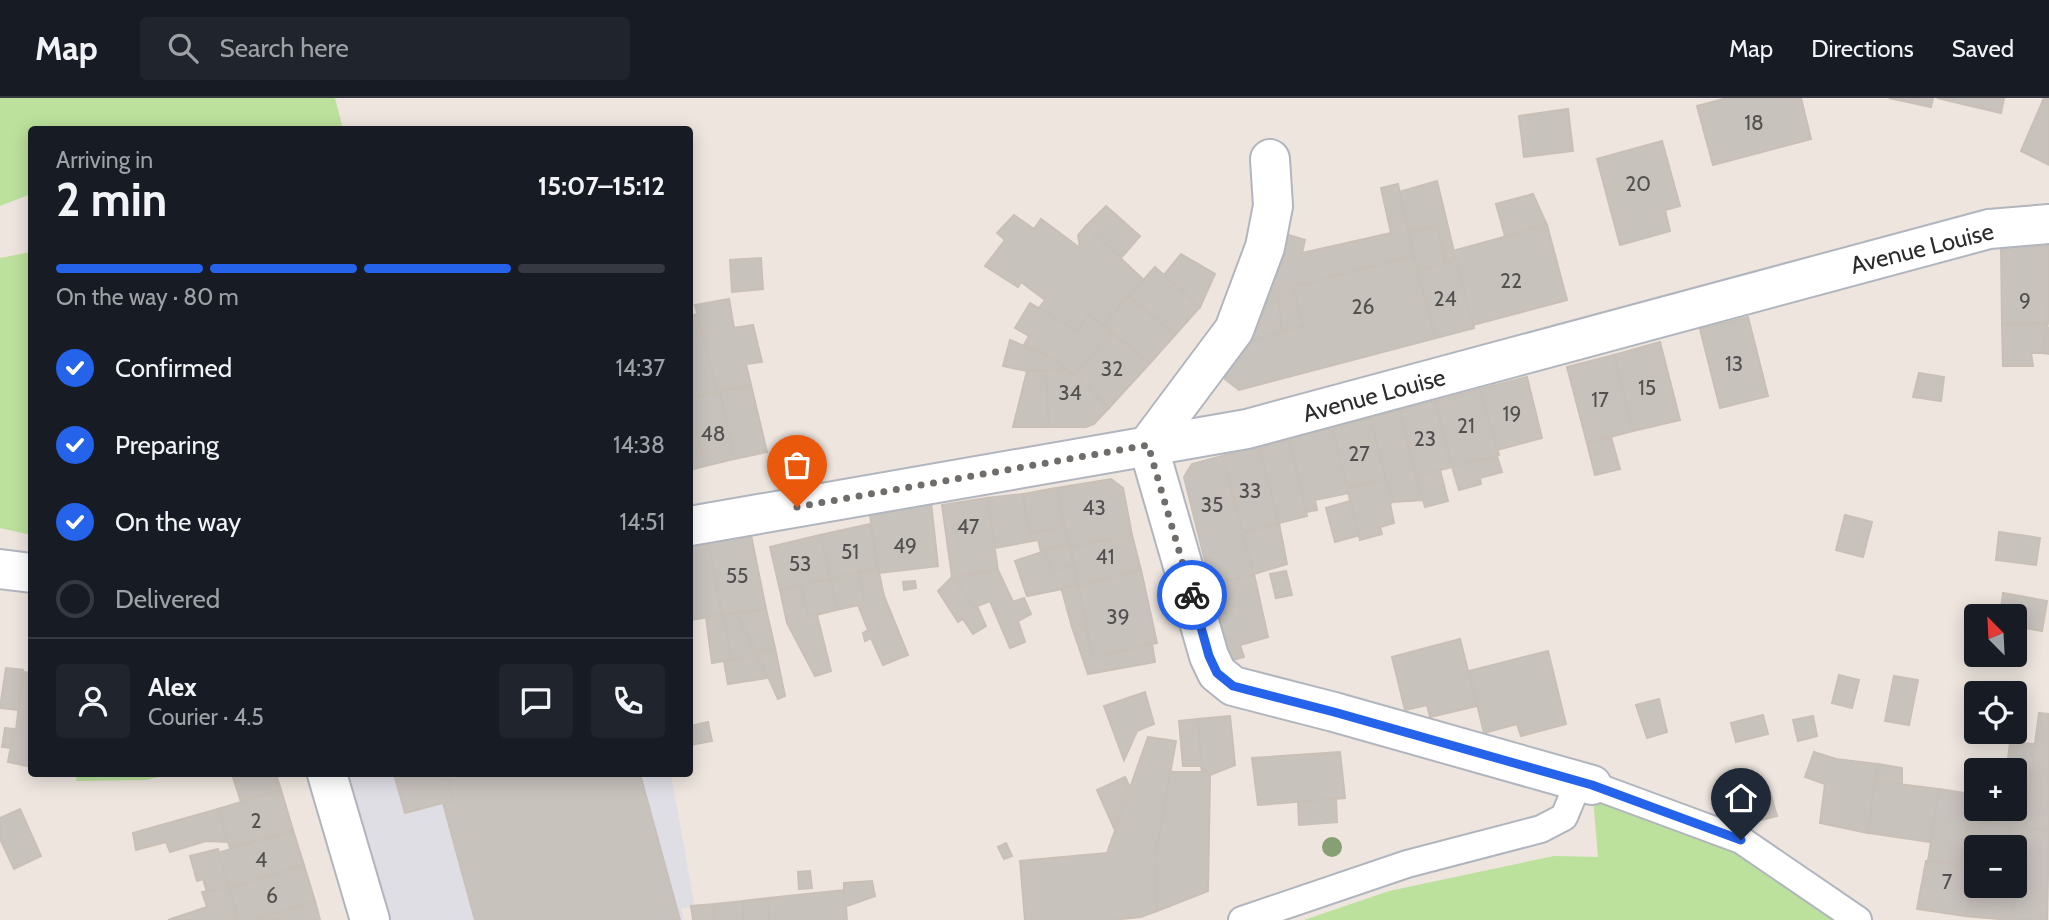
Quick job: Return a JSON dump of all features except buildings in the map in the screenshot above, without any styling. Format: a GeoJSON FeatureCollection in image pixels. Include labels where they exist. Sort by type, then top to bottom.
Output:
{"type":"FeatureCollection","features":[{"type":"Feature","properties":{"kind":"street"},"geometry":{"type":"LineString","coordinates":[[1270,159],[1273,206],[1265,247],[1234,330],[1148,445],[1209,656],[1217,673],[1233,686],[1585,783]]}},
{"type":"Feature","properties":{"kind":"street","name":"Avenue Louise"},"geometry":{"type":"LineString","coordinates":[[693,525],[1247,429],[1989,229],[2049,224]]}},
{"type":"Feature","properties":{"kind":"street"},"geometry":{"type":"LineString","coordinates":[[0,569],[28,572]]}},
{"type":"Feature","properties":{"kind":"street"},"geometry":{"type":"LineString","coordinates":[[328,777],[370,920]]}},
{"type":"Feature","properties":{"kind":"lane"},"geometry":{"type":"LineString","coordinates":[[1242,920],[1408,864],[1541,829],[1564,817],[1585,783],[1741,840],[1858,920]]}},
{"type":"Feature","properties":{"kind":"shaded area"},"geometry":{"type":"Polygon","coordinates":[[[328,777],[672,777],[695,908],[681,908],[684,920],[370,920],[328,777]]]}},
{"type":"Feature","properties":{"kind":"green space"},"geometry":{"type":"Polygon","coordinates":[[[0,98],[335,98],[342,126],[28,126],[28,195],[0,206],[0,98]]]}},
{"type":"Feature","properties":{"kind":"green space"},"geometry":{"type":"Polygon","coordinates":[[[28,253],[28,534],[0,528],[0,258],[28,253]]]}},
{"type":"Feature","properties":{"kind":"green space"},"geometry":{"type":"Polygon","coordinates":[[[77,777],[158,777],[147,780],[76,781],[77,777]]]}},
{"type":"Feature","properties":{"kind":"green space"},"geometry":{"type":"Polygon","coordinates":[[[1592,785],[1741,840],[1858,920],[1304,920],[1389,891],[1554,856],[1598,857],[1592,785]]]}},
{"type":"Feature","properties":{"kind":"way so far"},"geometry":{"type":"LineString","coordinates":[[797,507],[1148,445],[1192,595]]}},
{"type":"Feature","properties":{"kind":"route"},"geometry":{"type":"LineString","coordinates":[[1192,595],[1209,656],[1217,673],[1233,686],[1592,785],[1741,840]]}}]}
